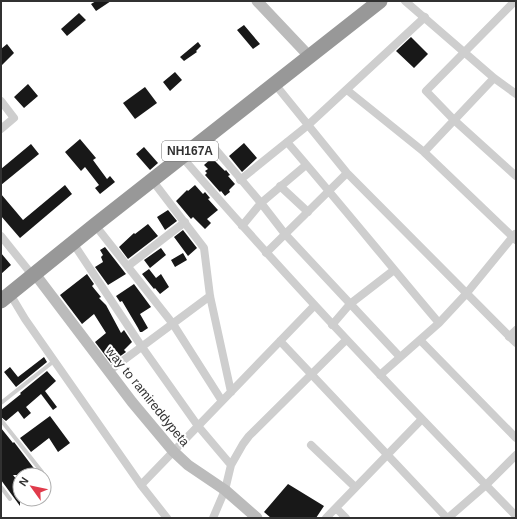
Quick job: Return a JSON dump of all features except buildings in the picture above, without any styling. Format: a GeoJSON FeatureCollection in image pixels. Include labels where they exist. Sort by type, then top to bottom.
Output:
{"type":"FeatureCollection","features":[{"type":"Feature","properties":{"kind":"highway","name":"NH167A"},"geometry":{"type":"LineString","coordinates":[[6,298],[95,225],[380,1]]}},
{"type":"Feature","properties":{"kind":"street"},"geometry":{"type":"LineString","coordinates":[[257,1],[309,56]]}},
{"type":"Feature","properties":{"kind":"street"},"geometry":{"type":"LineString","coordinates":[[405,1],[494,78],[516,94]]}},
{"type":"Feature","properties":{"kind":"street"},"geometry":{"type":"LineString","coordinates":[[515,1],[426,91],[454,120],[516,176]]}},
{"type":"Feature","properties":{"kind":"street"},"geometry":{"type":"LineString","coordinates":[[240,180],[307,126],[425,17]]}},
{"type":"Feature","properties":{"kind":"street"},"geometry":{"type":"LineString","coordinates":[[424,152],[494,78]]}},
{"type":"Feature","properties":{"kind":"street"},"geometry":{"type":"LineString","coordinates":[[274,83],[307,126],[347,173],[516,344]]}},
{"type":"Feature","properties":{"kind":"street"},"geometry":{"type":"LineString","coordinates":[[347,90],[424,152],[515,237],[439,323],[380,375]]}},
{"type":"Feature","properties":{"kind":"street"},"geometry":{"type":"LineString","coordinates":[[1,101],[14,118],[1,129]]}},
{"type":"Feature","properties":{"kind":"street"},"geometry":{"type":"LineString","coordinates":[[206,138],[261,203],[284,234],[400,357]]}},
{"type":"Feature","properties":{"kind":"street"},"geometry":{"type":"LineString","coordinates":[[287,142],[439,323]]}},
{"type":"Feature","properties":{"kind":"street"},"geometry":{"type":"LineString","coordinates":[[182,157],[314,306],[516,516]]}},
{"type":"Feature","properties":{"kind":"street"},"geometry":{"type":"LineString","coordinates":[[242,226],[261,203],[306,165]]}},
{"type":"Feature","properties":{"kind":"street"},"geometry":{"type":"LineString","coordinates":[[266,253],[347,173]]}},
{"type":"Feature","properties":{"kind":"street"},"geometry":{"type":"LineString","coordinates":[[152,180],[204,248],[210,296],[231,392]]}},
{"type":"Feature","properties":{"kind":"street"},"geometry":{"type":"LineString","coordinates":[[280,186],[308,212]]}},
{"type":"Feature","properties":{"kind":"street"},"geometry":{"type":"LineString","coordinates":[[128,266],[185,222]]}},
{"type":"Feature","properties":{"kind":"street"},"geometry":{"type":"LineString","coordinates":[[95,225],[173,324],[222,401]]}},
{"type":"Feature","properties":{"kind":"street"},"geometry":{"type":"LineString","coordinates":[[1,236],[34,275]]}},
{"type":"Feature","properties":{"kind":"street"},"geometry":{"type":"LineString","coordinates":[[73,243],[142,347],[198,426],[231,465]]}},
{"type":"Feature","properties":{"kind":"street"},"geometry":{"type":"LineString","coordinates":[[332,324],[350,304],[394,270]]}},
{"type":"Feature","properties":{"kind":"street","name":"way to ramireddypeta"},"geometry":{"type":"LineString","coordinates":[[34,275],[173,452],[188,465],[224,490],[257,518]]}},
{"type":"Feature","properties":{"kind":"street"},"geometry":{"type":"LineString","coordinates":[[109,372],[210,296]]}},
{"type":"Feature","properties":{"kind":"street"},"geometry":{"type":"LineString","coordinates":[[6,298],[25,319],[167,518]]}},
{"type":"Feature","properties":{"kind":"street"},"geometry":{"type":"LineString","coordinates":[[142,484],[314,306]]}},
{"type":"Feature","properties":{"kind":"street"},"geometry":{"type":"LineString","coordinates":[[509,337],[516,330]]}},
{"type":"Feature","properties":{"kind":"street"},"geometry":{"type":"LineString","coordinates":[[213,518],[224,490],[231,465],[242,444],[346,340]]}},
{"type":"Feature","properties":{"kind":"street"},"geometry":{"type":"LineString","coordinates":[[420,340],[516,438]]}},
{"type":"Feature","properties":{"kind":"street"},"geometry":{"type":"LineString","coordinates":[[280,341],[448,518],[486,485],[516,455]]}},
{"type":"Feature","properties":{"kind":"street"},"geometry":{"type":"LineString","coordinates":[[326,518],[422,419]]}},
{"type":"Feature","properties":{"kind":"street"},"geometry":{"type":"LineString","coordinates":[[311,445],[356,487]]}},
{"type":"Feature","properties":{"kind":"street"},"geometry":{"type":"LineString","coordinates":[[336,508],[346,518]]}},
{"type":"Feature","properties":{"kind":"lane"},"geometry":{"type":"LineString","coordinates":[[1,403],[55,360]]}},
{"type":"Feature","properties":{"kind":"lane"},"geometry":{"type":"LineString","coordinates":[[1,420],[38,467]]}},
{"type":"Feature","properties":{"kind":"lane"},"geometry":{"type":"LineString","coordinates":[[1,487],[10,499]]}}]}
